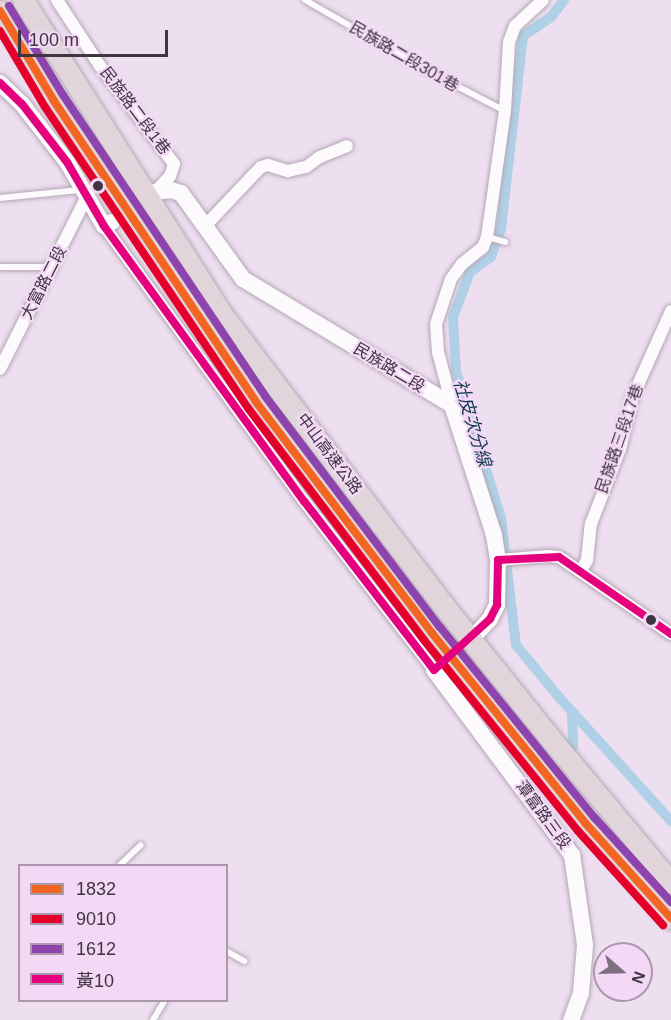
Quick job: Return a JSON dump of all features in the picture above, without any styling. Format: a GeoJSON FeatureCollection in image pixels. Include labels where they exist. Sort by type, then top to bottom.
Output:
{"type":"FeatureCollection","features":[{"type":"Feature","properties":{"kind":"highway","name":"中山高速公路"},"geometry":{"type":"LineString","coordinates":[[23,0],[223,316],[459,624],[610,812],[671,883]]}},
{"type":"Feature","properties":{"kind":"highway","name":"中山高速公路"},"geometry":{"type":"LineString","coordinates":[[0,12],[54,101],[255,402],[446,652],[586,824],[671,918]]}},
{"type":"Feature","properties":{"kind":"street","name":"民族路二段1巷"},"geometry":{"type":"LineString","coordinates":[[57,0],[100,66],[174,164],[170,176],[155,192]]}},
{"type":"Feature","properties":{"kind":"street"},"geometry":{"type":"LineString","coordinates":[[476,634],[490,619],[497,605],[504,560],[452,405],[438,352],[436,324],[451,279],[462,264],[483,247],[489,237],[505,111],[509,42],[515,26],[543,0]]}},
{"type":"Feature","properties":{"kind":"street"},"geometry":{"type":"LineString","coordinates":[[0,83],[22,104],[67,162],[85,193],[304,501],[434,670]]}},
{"type":"Feature","properties":{"kind":"street"},"geometry":{"type":"LineString","coordinates":[[205,226],[261,167],[268,165],[288,171],[306,166],[320,156],[347,146]]}},
{"type":"Feature","properties":{"kind":"street"},"geometry":{"type":"LineString","coordinates":[[170,176],[181,193]]}},
{"type":"Feature","properties":{"kind":"street"},"geometry":{"type":"LineString","coordinates":[[155,192],[171,189],[181,193]]}},
{"type":"Feature","properties":{"kind":"street","name":"大富路二段"},"geometry":{"type":"LineString","coordinates":[[0,369],[52,267],[85,193]]}},
{"type":"Feature","properties":{"kind":"street","name":"民族路二段"},"geometry":{"type":"LineString","coordinates":[[181,193],[243,279],[452,405]]}},
{"type":"Feature","properties":{"kind":"street","name":"民族路三段17巷"},"geometry":{"type":"LineString","coordinates":[[581,570],[587,560],[591,524],[620,449],[633,396],[671,311]]}},
{"type":"Feature","properties":{"kind":"street"},"geometry":{"type":"LineString","coordinates":[[504,560],[559,557],[671,634]]}},
{"type":"Feature","properties":{"kind":"street","name":"潭富路三段"},"geometry":{"type":"LineString","coordinates":[[434,670],[572,855],[585,945],[581,993],[571,1020]]}},
{"type":"Feature","properties":{"kind":"lane","name":"民族路二段301巷"},"geometry":{"type":"LineString","coordinates":[[305,0],[430,72],[505,111]]}},
{"type":"Feature","properties":{"kind":"lane"},"geometry":{"type":"LineString","coordinates":[[0,198],[85,193]]}},
{"type":"Feature","properties":{"kind":"lane"},"geometry":{"type":"LineString","coordinates":[[489,237],[505,242]]}},
{"type":"Feature","properties":{"kind":"lane"},"geometry":{"type":"LineString","coordinates":[[0,267],[52,267]]}},
{"type":"Feature","properties":{"kind":"lane"},"geometry":{"type":"LineString","coordinates":[[121,864],[141,845]]}},
{"type":"Feature","properties":{"kind":"lane"},"geometry":{"type":"LineString","coordinates":[[228,952],[244,961]]}},
{"type":"Feature","properties":{"kind":"lane"},"geometry":{"type":"LineString","coordinates":[[156,1019],[164,1002]]}},
{"type":"Feature","properties":{"kind":"waterway","name":"社皮次分線"},"geometry":{"type":"LineString","coordinates":[[564,0],[551,17],[523,36],[501,229],[491,257],[470,272],[453,317],[456,371],[501,518],[516,645],[558,696],[671,821]]}},
{"type":"Feature","properties":{"kind":"waterway"},"geometry":{"type":"LineString","coordinates":[[572,712],[573,746]]}},
{"type":"Feature","properties":{"kind":"tunnel"},"geometry":{"type":"LineString","coordinates":[[434,670],[476,634]]}},
{"type":"Feature","properties":{"kind":"transit line","name":"1612"},"geometry":{"type":"LineString","coordinates":[[9,6],[63,95],[265,396],[440,627],[594,817],[671,902]]}},
{"type":"Feature","properties":{"kind":"transit line","name":"1832"},"geometry":{"type":"LineString","coordinates":[[0,11],[54,101],[256,402],[432,633],[586,824],[671,918]]}},
{"type":"Feature","properties":{"kind":"transit line","name":"9010"},"geometry":{"type":"LineString","coordinates":[[0,31],[45,107],[248,408],[424,640],[578,831],[663,925]]}},
{"type":"Feature","properties":{"kind":"transit line","name":"黃10"},"geometry":{"type":"LineString","coordinates":[[0,83],[22,104],[67,162],[104,226],[304,501],[434,670]]}},
{"type":"Feature","properties":{"kind":"transit line","name":"黃10"},"geometry":{"type":"LineString","coordinates":[[498,560],[559,557],[671,634]]}},
{"type":"Feature","properties":{"kind":"transit line","name":"黃10"},"geometry":{"type":"LineString","coordinates":[[434,670],[490,619],[497,605],[498,560]]}}]}
